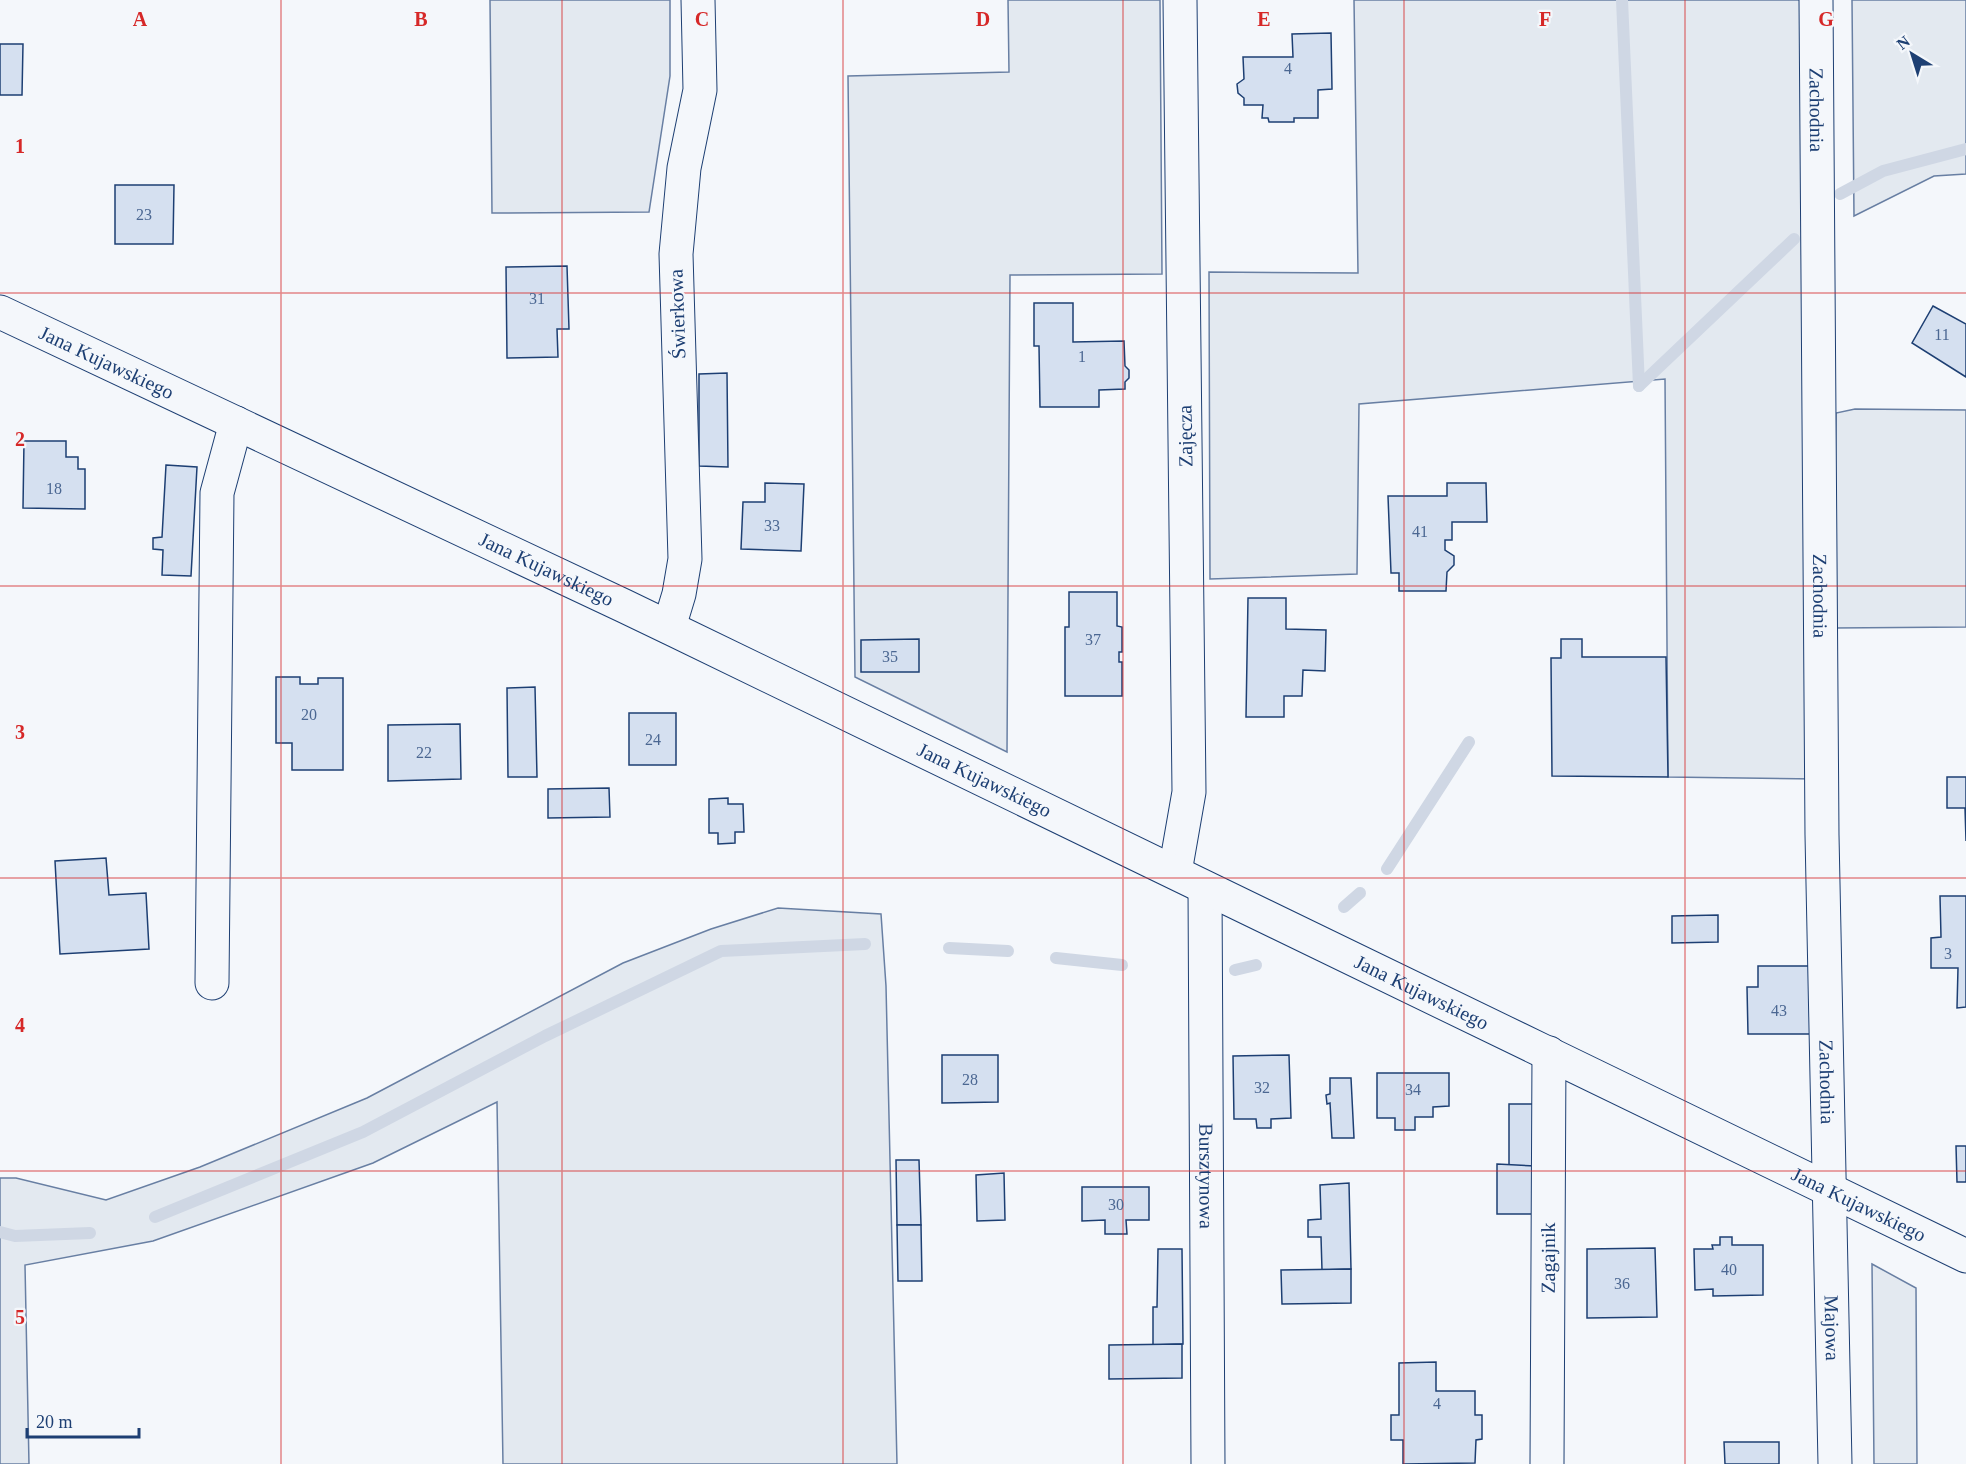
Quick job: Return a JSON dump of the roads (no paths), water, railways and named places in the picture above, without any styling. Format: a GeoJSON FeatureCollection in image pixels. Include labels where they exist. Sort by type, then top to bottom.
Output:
{"type":"FeatureCollection","features":[{"type":"Feature","properties":{"kind":"street","name":"Świerkowa"},"geometry":{"type":"LineString","coordinates":[[669,627],[679,594],[685,559],[676,254],[684,168],[700,90],[698,0]]}},
{"type":"Feature","properties":{"kind":"street","name":"Zajęcza"},"geometry":{"type":"LineString","coordinates":[[1175,872],[1189,792],[1180,0]]}},
{"type":"Feature","properties":{"kind":"street","name":"Zachodnia"},"geometry":{"type":"LineString","coordinates":[[1816,0],[1822,824],[1830,1190]]}},
{"type":"Feature","properties":{"kind":"street","name":"Jana Kujawskiego"},"geometry":{"type":"LineString","coordinates":[[0,312],[669,627],[1966,1256]]}},
{"type":"Feature","properties":{"kind":"street"},"geometry":{"type":"LineString","coordinates":[[212,983],[217,493],[236,423]]}},
{"type":"Feature","properties":{"kind":"street","name":"Bursztynowa"},"geometry":{"type":"LineString","coordinates":[[1205,888],[1208,1464]]}},
{"type":"Feature","properties":{"kind":"street","name":"Zagajnik"},"geometry":{"type":"LineString","coordinates":[[1547,1464],[1549,1053]]}},
{"type":"Feature","properties":{"kind":"street","name":"Majowa"},"geometry":{"type":"LineString","coordinates":[[1830,1190],[1835,1464]]}},
{"type":"Feature","properties":{"kind":"waterway"},"geometry":{"type":"LineString","coordinates":[[1622,0],[1639,386]]}},
{"type":"Feature","properties":{"kind":"waterway"},"geometry":{"type":"LineString","coordinates":[[1840,194],[1883,171],[1966,149]]}},
{"type":"Feature","properties":{"kind":"waterway"},"geometry":{"type":"LineString","coordinates":[[1639,386],[1794,239]]}},
{"type":"Feature","properties":{"kind":"waterway"},"geometry":{"type":"LineString","coordinates":[[1387,869],[1469,742]]}},
{"type":"Feature","properties":{"kind":"waterway"},"geometry":{"type":"LineString","coordinates":[[1344,907],[1360,893]]}},
{"type":"Feature","properties":{"kind":"waterway"},"geometry":{"type":"LineString","coordinates":[[155,1217],[363,1132],[545,1036],[721,951],[865,944]]}},
{"type":"Feature","properties":{"kind":"waterway"},"geometry":{"type":"LineString","coordinates":[[949,948],[1008,951]]}},
{"type":"Feature","properties":{"kind":"waterway"},"geometry":{"type":"LineString","coordinates":[[1056,958],[1122,965]]}},
{"type":"Feature","properties":{"kind":"waterway"},"geometry":{"type":"LineString","coordinates":[[1235,970],[1256,965]]}},
{"type":"Feature","properties":{"kind":"waterway"},"geometry":{"type":"LineString","coordinates":[[0,1232],[15,1236],[90,1233]]}}]}
